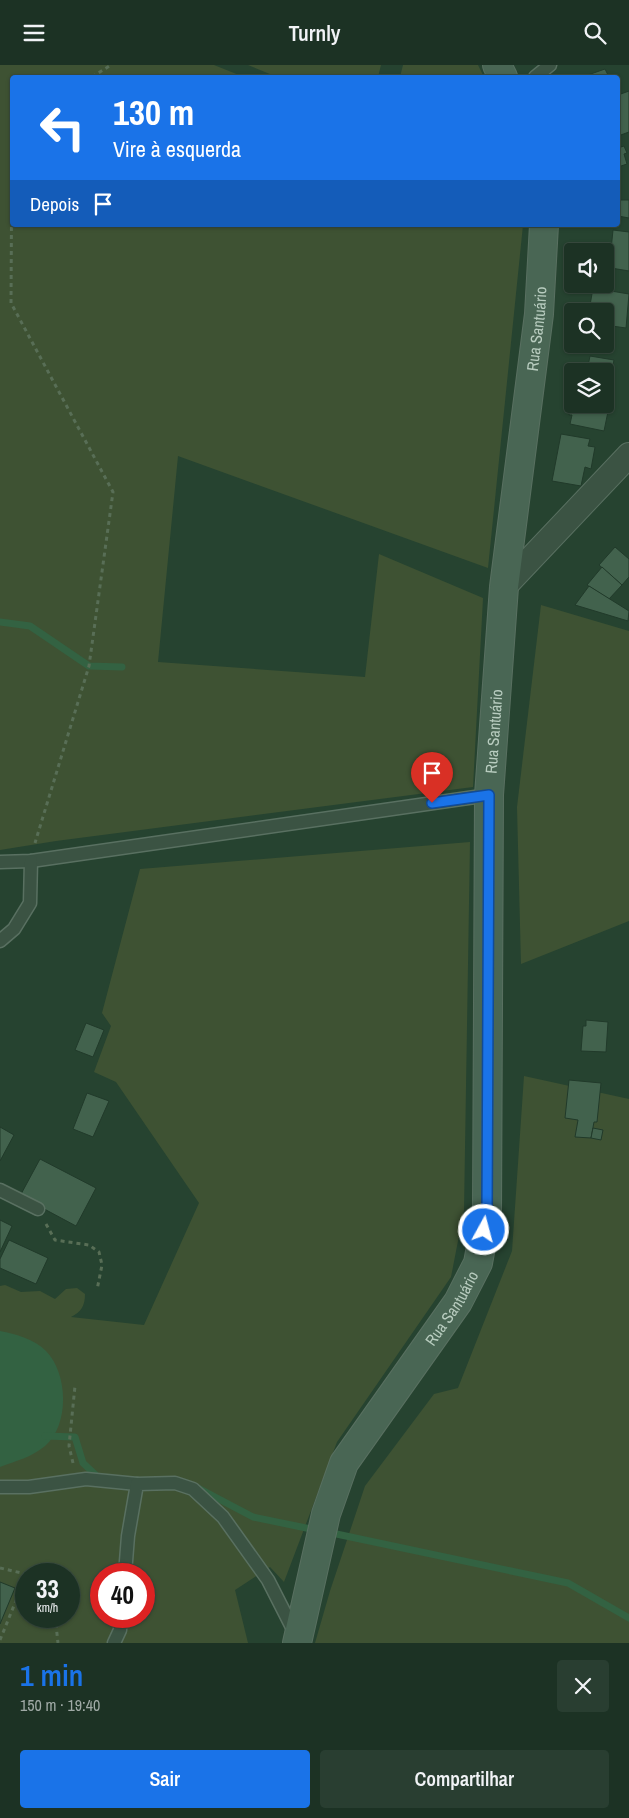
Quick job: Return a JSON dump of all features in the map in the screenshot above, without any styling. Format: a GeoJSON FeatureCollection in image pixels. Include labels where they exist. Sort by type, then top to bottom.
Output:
{"type":"FeatureCollection","features":[{"type":"Feature","properties":{"kind":"street","name":"Rua Santuário"},"geometry":{"type":"LineString","coordinates":[[297,1641],[326,1514],[344,1463],[458,1302],[478,1263],[487,1214],[489,795],[504,587],[539,314],[544,227]]}},
{"type":"Feature","properties":{"kind":"street"},"geometry":{"type":"LineString","coordinates":[[504,587],[629,455]]}},
{"type":"Feature","properties":{"kind":"lane"},"geometry":{"type":"LineString","coordinates":[[538,75],[550,65]]}},
{"type":"Feature","properties":{"kind":"lane"},"geometry":{"type":"LineString","coordinates":[[0,862],[31,861],[489,795]]}},
{"type":"Feature","properties":{"kind":"lane"},"geometry":{"type":"LineString","coordinates":[[0,941],[14,929],[30,903],[31,861]]}},
{"type":"Feature","properties":{"kind":"lane"},"geometry":{"type":"LineString","coordinates":[[0,1190],[38,1209]]}},
{"type":"Feature","properties":{"kind":"lane"},"geometry":{"type":"LineString","coordinates":[[0,1487],[29,1487],[86,1479],[137,1484],[175,1483],[193,1489],[224,1517],[268,1580],[297,1641]]}},
{"type":"Feature","properties":{"kind":"lane"},"geometry":{"type":"LineString","coordinates":[[126,1563],[128,1536],[137,1484]]}},
{"type":"Feature","properties":{"kind":"lane"},"geometry":{"type":"LineString","coordinates":[[114,1643],[120,1628]]}},
{"type":"Feature","properties":{"kind":"path"},"geometry":{"type":"LineString","coordinates":[[95,75],[111,65]]}},
{"type":"Feature","properties":{"kind":"path"},"geometry":{"type":"LineString","coordinates":[[11,227],[11,303],[113,492],[89,667],[31,861]]}},
{"type":"Feature","properties":{"kind":"path"},"geometry":{"type":"LineString","coordinates":[[38,1209],[54,1240],[88,1245],[99,1252],[102,1265],[97,1290]]}},
{"type":"Feature","properties":{"kind":"path"},"geometry":{"type":"LineString","coordinates":[[75,1386],[69,1446],[72,1461],[86,1479]]}},
{"type":"Feature","properties":{"kind":"path"},"geometry":{"type":"LineString","coordinates":[[0,1568],[15,1572]]}},
{"type":"Feature","properties":{"kind":"path"},"geometry":{"type":"LineString","coordinates":[[0,1640],[15,1602]]}},
{"type":"Feature","properties":{"kind":"path"},"geometry":{"type":"LineString","coordinates":[[57,1628],[58,1643]]}},
{"type":"Feature","properties":{"kind":"shaded area"},"geometry":{"type":"Polygon","coordinates":[[[0,65],[214,65],[239,75],[10,75],[10,227],[523,227],[488,568],[178,456],[158,662],[365,677],[379,554],[483,598],[473,787],[56,841],[0,850],[0,65]]]}},
{"type":"Feature","properties":{"kind":"shaded area"},"geometry":{"type":"Polygon","coordinates":[[[248,65],[381,65],[378,75],[272,75],[248,65]]]}},
{"type":"Feature","properties":{"kind":"shaded area"},"geometry":{"type":"Polygon","coordinates":[[[403,65],[478,65],[483,75],[400,75],[403,65]]]}},
{"type":"Feature","properties":{"kind":"shaded area"},"geometry":{"type":"Polygon","coordinates":[[[541,605],[629,631],[629,921],[521,964],[517,807],[541,605]]]}},
{"type":"Feature","properties":{"kind":"shaded area"},"geometry":{"type":"Polygon","coordinates":[[[470,842],[464,1210],[451,1277],[337,1442],[284,1582],[270,1567],[235,1590],[248,1643],[0,1643],[0,1286],[5,1285],[21,1292],[40,1291],[55,1299],[66,1289],[77,1288],[85,1294],[84,1302],[80,1311],[71,1317],[144,1325],[199,1203],[116,1082],[94,1072],[111,1026],[102,1013],[140,869],[470,842]]]}},
{"type":"Feature","properties":{"kind":"shaded area"},"geometry":{"type":"Polygon","coordinates":[[[524,1076],[629,1099],[629,1643],[315,1643],[365,1486],[434,1394],[458,1388],[512,1251],[524,1076]]]}},
{"type":"Feature","properties":{"kind":"shaded area"},"geometry":{"type":"Polygon","coordinates":[[[0,1331],[36,1343],[46,1351],[59,1372],[63,1399],[59,1425],[53,1437],[45,1446],[29,1456],[0,1467],[0,1331]]]}},
{"type":"Feature","properties":{"kind":"building"},"geometry":{"type":"Polygon","coordinates":[[[605,69],[608,75],[588,75],[605,69]]]}},
{"type":"Feature","properties":{"kind":"building"},"geometry":{"type":"Polygon","coordinates":[[[629,91],[629,132],[620,135],[620,94],[629,91]]]}},
{"type":"Feature","properties":{"kind":"building"},"geometry":{"type":"Polygon","coordinates":[[[620,146],[624,146],[627,153],[624,154],[627,164],[620,166],[620,146]]]}},
{"type":"Feature","properties":{"kind":"building"},"geometry":{"type":"Polygon","coordinates":[[[620,200],[629,200],[629,218],[620,216],[620,200]]]}},
{"type":"Feature","properties":{"kind":"building"},"geometry":{"type":"Polygon","coordinates":[[[613,230],[629,232],[629,271],[614,268],[614,243],[612,243],[613,230]]]}},
{"type":"Feature","properties":{"kind":"building"},"geometry":{"type":"Polygon","coordinates":[[[614,292],[629,294],[626,328],[614,326],[614,303],[590,303],[592,293],[614,292]]]}},
{"type":"Feature","properties":{"kind":"building"},"geometry":{"type":"Polygon","coordinates":[[[590,356],[614,360],[613,363],[589,363],[590,356]]]}},
{"type":"Feature","properties":{"kind":"building"},"geometry":{"type":"Polygon","coordinates":[[[570,413],[608,413],[604,431],[570,424],[572,415],[569,415],[570,413]]]}},
{"type":"Feature","properties":{"kind":"building"},"geometry":{"type":"Polygon","coordinates":[[[561,434],[590,439],[588,446],[595,447],[591,469],[585,467],[581,486],[552,481],[561,434]]]}},
{"type":"Feature","properties":{"kind":"building"},"geometry":{"type":"Polygon","coordinates":[[[615,547],[629,559],[629,577],[622,585],[599,565],[615,547]]]}},
{"type":"Feature","properties":{"kind":"building"},"geometry":{"type":"Polygon","coordinates":[[[602,567],[622,585],[609,599],[587,585],[602,567]]]}},
{"type":"Feature","properties":{"kind":"building"},"geometry":{"type":"Polygon","coordinates":[[[589,586],[629,611],[628,621],[575,605],[589,586]]]}},
{"type":"Feature","properties":{"kind":"building"},"geometry":{"type":"Polygon","coordinates":[[[586,1020],[608,1022],[606,1052],[581,1051],[583,1026],[586,1026],[586,1020]]]}},
{"type":"Feature","properties":{"kind":"building"},"geometry":{"type":"Polygon","coordinates":[[[86,1023],[104,1030],[93,1057],[75,1050],[86,1023]]]}},
{"type":"Feature","properties":{"kind":"building"},"geometry":{"type":"Polygon","coordinates":[[[569,1080],[601,1083],[597,1122],[594,1122],[591,1138],[575,1137],[578,1120],[565,1118],[569,1080]]]}},
{"type":"Feature","properties":{"kind":"building"},"geometry":{"type":"Polygon","coordinates":[[[87,1093],[109,1101],[93,1137],[73,1129],[87,1093]]]}},
{"type":"Feature","properties":{"kind":"building"},"geometry":{"type":"Polygon","coordinates":[[[0,1127],[14,1135],[0,1161],[0,1127]]]}},
{"type":"Feature","properties":{"kind":"building"},"geometry":{"type":"Polygon","coordinates":[[[593,1128],[603,1130],[601,1140],[591,1138],[593,1128]]]}},
{"type":"Feature","properties":{"kind":"building"},"geometry":{"type":"Polygon","coordinates":[[[40,1159],[96,1188],[76,1226],[20,1196],[40,1159]]]}},
{"type":"Feature","properties":{"kind":"building"},"geometry":{"type":"Polygon","coordinates":[[[0,1220],[12,1226],[0,1252],[0,1220]]]}},
{"type":"Feature","properties":{"kind":"building"},"geometry":{"type":"Polygon","coordinates":[[[9,1240],[48,1258],[36,1284],[0,1268],[0,1259],[9,1240]]]}},
{"type":"Feature","properties":{"kind":"building"},"geometry":{"type":"Polygon","coordinates":[[[0,1582],[15,1588],[0,1624],[0,1582]]]}},
{"type":"Feature","properties":{"kind":"waterway"},"geometry":{"type":"LineString","coordinates":[[0,622],[30,626],[89,666],[122,667]]}},
{"type":"Feature","properties":{"kind":"waterway"},"geometry":{"type":"LineString","coordinates":[[45,1436],[75,1437],[83,1463],[100,1479]]}},
{"type":"Feature","properties":{"kind":"waterway"},"geometry":{"type":"LineString","coordinates":[[198,1488],[253,1517],[316,1530]]}},
{"type":"Feature","properties":{"kind":"waterway"},"geometry":{"type":"LineString","coordinates":[[327,1532],[568,1583],[629,1618]]}},
{"type":"Feature","properties":{"kind":"route"},"geometry":{"type":"LineString","coordinates":[[432,803],[489,795],[487,1214],[484,1230]]}}]}
